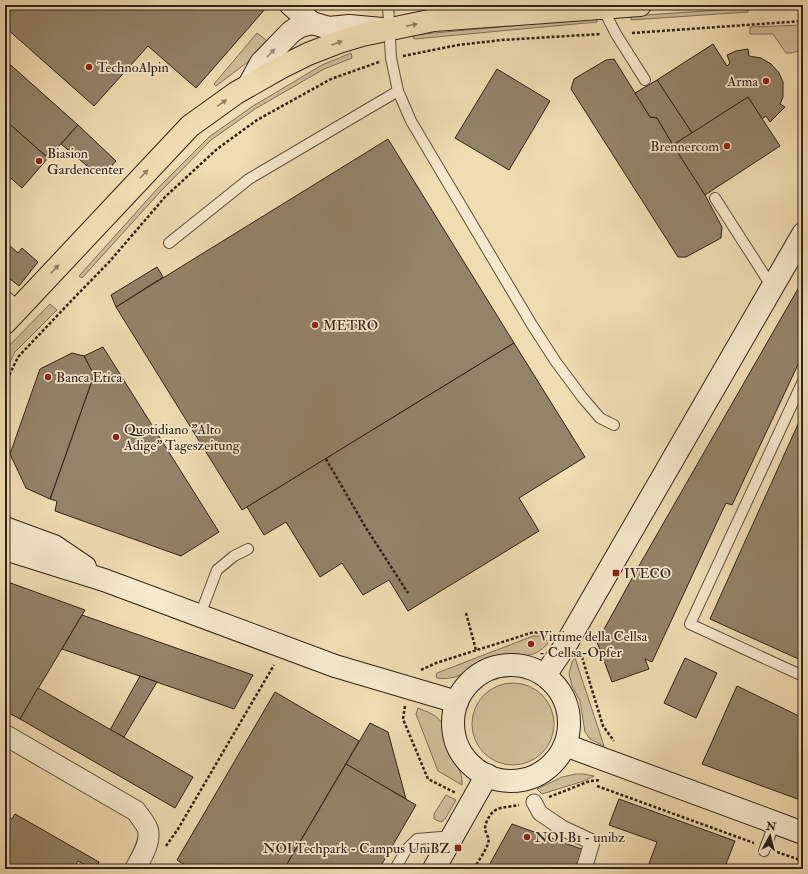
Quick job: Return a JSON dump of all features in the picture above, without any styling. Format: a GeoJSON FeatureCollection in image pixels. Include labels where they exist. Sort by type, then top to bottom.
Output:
{"type":"FeatureCollection","features":[{"type":"Feature","properties":{"kind":"main road"},"geometry":{"type":"LineString","coordinates":[[291,5],[312,23],[329,28],[350,26],[388,30]]}},
{"type":"Feature","properties":{"kind":"main road"},"geometry":{"type":"LineString","coordinates":[[10,308],[190,126],[249,85],[308,54],[344,41],[434,20],[640,5]]}},
{"type":"Feature","properties":{"kind":"main road"},"geometry":{"type":"LineString","coordinates":[[249,85],[261,63],[291,32],[300,26],[312,23]]}},
{"type":"Feature","properties":{"kind":"main road"},"geometry":{"type":"LineString","coordinates":[[545,676],[565,646],[803,234]]}},
{"type":"Feature","properties":{"kind":"main road"},"geometry":{"type":"LineString","coordinates":[[5,528],[54,546],[104,580]]}},
{"type":"Feature","properties":{"kind":"main road"},"geometry":{"type":"LineString","coordinates":[[5,538],[54,556],[104,580]]}},
{"type":"Feature","properties":{"kind":"main road"},"geometry":{"type":"LineString","coordinates":[[5,549],[104,580],[335,666],[457,702]]}},
{"type":"Feature","properties":{"kind":"main road"},"geometry":{"type":"LineString","coordinates":[[505,665],[526,667],[545,676],[559,689],[568,707],[570,726],[565,745],[552,764],[533,777],[509,781],[487,775],[472,766],[459,747],[455,736],[453,718],[457,702],[468,684],[485,671],[505,665]]}},
{"type":"Feature","properties":{"kind":"main road"},"geometry":{"type":"LineString","coordinates":[[565,745],[803,832]]}},
{"type":"Feature","properties":{"kind":"main road"},"geometry":{"type":"LineString","coordinates":[[439,865],[453,836],[487,775]]}},
{"type":"Feature","properties":{"kind":"street"},"geometry":{"type":"LineString","coordinates":[[5,735],[136,811],[144,822],[148,831],[147,843],[139,863]]}},
{"type":"Feature","properties":{"kind":"street"},"geometry":{"type":"LineString","coordinates":[[534,802],[540,814],[562,828],[592,842],[584,869]]}},
{"type":"Feature","properties":{"kind":"lane"},"geometry":{"type":"LineString","coordinates":[[388,5],[388,30],[391,58],[398,91],[411,121],[532,325],[556,362],[600,418],[614,425]]}},
{"type":"Feature","properties":{"kind":"lane"},"geometry":{"type":"LineString","coordinates":[[602,7],[616,34],[645,80]]}},
{"type":"Feature","properties":{"kind":"lane"},"geometry":{"type":"LineString","coordinates":[[169,243],[249,178],[398,91]]}},
{"type":"Feature","properties":{"kind":"lane"},"geometry":{"type":"LineString","coordinates":[[715,198],[772,287]]}},
{"type":"Feature","properties":{"kind":"lane"},"geometry":{"type":"LineString","coordinates":[[803,381],[690,624],[803,676]]}},
{"type":"Feature","properties":{"kind":"lane"},"geometry":{"type":"LineString","coordinates":[[200,615],[216,570],[234,556],[248,549]]}},
{"type":"Feature","properties":{"kind":"lane"},"geometry":{"type":"LineString","coordinates":[[765,849],[775,822]]}},
{"type":"Feature","properties":{"kind":"lane"},"geometry":{"type":"LineString","coordinates":[[395,869],[406,850],[417,839],[453,836]]}},
{"type":"Feature","properties":{"kind":"path"},"geometry":{"type":"LineString","coordinates":[[5,384],[18,357],[26,349]]}},
{"type":"Feature","properties":{"kind":"path"},"geometry":{"type":"LineString","coordinates":[[326,459],[366,528],[408,593]]}},
{"type":"Feature","properties":{"kind":"path"},"geometry":{"type":"LineString","coordinates":[[466,613],[476,650]]}},
{"type":"Feature","properties":{"kind":"path"},"geometry":{"type":"LineString","coordinates":[[421,671],[476,650],[534,632],[546,635]]}},
{"type":"Feature","properties":{"kind":"path"},"geometry":{"type":"LineString","coordinates":[[582,656],[603,726],[615,743]]}},
{"type":"Feature","properties":{"kind":"path"},"geometry":{"type":"LineString","coordinates":[[139,863],[168,845],[277,661]]}},
{"type":"Feature","properties":{"kind":"path"},"geometry":{"type":"LineString","coordinates":[[405,707],[403,720],[428,779],[450,790]]}},
{"type":"Feature","properties":{"kind":"path"},"geometry":{"type":"LineString","coordinates":[[597,786],[765,849],[803,861]]}},
{"type":"Feature","properties":{"kind":"path"},"geometry":{"type":"LineString","coordinates":[[474,869],[488,844],[488,836],[485,830],[486,821],[492,812]]}},
{"type":"Feature","properties":{"kind":"shaded area"},"geometry":{"type":"Polygon","coordinates":[[[748,8],[748,12],[631,20],[631,16],[748,8]]]}},
{"type":"Feature","properties":{"kind":"shaded area"},"geometry":{"type":"Polygon","coordinates":[[[596,18],[597,22],[414,39],[413,35],[596,18]]]}},
{"type":"Feature","properties":{"kind":"shaded area"},"geometry":{"type":"Polygon","coordinates":[[[803,25],[803,50],[791,53],[786,53],[773,34],[750,34],[750,27],[803,25]]]}},
{"type":"Feature","properties":{"kind":"shaded area"},"geometry":{"type":"Polygon","coordinates":[[[257,33],[267,41],[257,55],[216,86],[214,84],[257,33]]]}},
{"type":"Feature","properties":{"kind":"shaded area"},"geometry":{"type":"Polygon","coordinates":[[[351,53],[352,58],[324,69],[255,109],[211,140],[160,192],[82,278],[79,276],[157,189],[209,137],[253,106],[322,65],[351,53]]]}},
{"type":"Feature","properties":{"kind":"shaded area"},"geometry":{"type":"Polygon","coordinates":[[[50,304],[57,310],[15,352],[5,372],[5,350],[50,304]]]}},
{"type":"Feature","properties":{"kind":"shaded area"},"geometry":{"type":"Polygon","coordinates":[[[533,636],[540,636],[549,642],[542,649],[530,655],[496,657],[480,663],[461,675],[446,678],[437,678],[436,676],[437,673],[533,636]]]}},
{"type":"Feature","properties":{"kind":"shaded area"},"geometry":{"type":"Polygon","coordinates":[[[575,657],[604,746],[590,739],[585,732],[580,701],[572,686],[569,674],[575,657]]]}},
{"type":"Feature","properties":{"kind":"shaded area"},"geometry":{"type":"Polygon","coordinates":[[[505,683],[521,683],[536,690],[547,701],[554,716],[554,732],[551,740],[542,753],[529,762],[521,765],[505,765],[490,758],[479,747],[472,732],[472,716],[479,701],[490,690],[505,683]]]}},
{"type":"Feature","properties":{"kind":"shaded area"},"geometry":{"type":"Polygon","coordinates":[[[418,708],[434,715],[442,723],[450,754],[461,775],[462,785],[438,771],[416,714],[418,708]]]}},
{"type":"Feature","properties":{"kind":"shaded area"},"geometry":{"type":"Polygon","coordinates":[[[576,774],[594,776],[584,781],[542,794],[537,789],[562,777],[576,774]]]}},
{"type":"Feature","properties":{"kind":"shaded area"},"geometry":{"type":"Polygon","coordinates":[[[446,795],[456,800],[445,819],[441,822],[434,819],[434,814],[446,795]]]}},
{"type":"Feature","properties":{"kind":"building","name":"TechnoAlpin"},"geometry":{"type":"Polygon","coordinates":[[[5,5],[263,5],[266,8],[196,88],[148,46],[94,106],[5,27],[5,5]]]}},
{"type":"Feature","properties":{"kind":"building"},"geometry":{"type":"Polygon","coordinates":[[[713,44],[727,66],[730,63],[727,55],[736,51],[748,49],[749,56],[761,58],[771,64],[779,73],[783,82],[783,97],[780,104],[785,107],[770,122],[766,116],[762,119],[748,97],[692,133],[657,80],[713,44]]]}},
{"type":"Feature","properties":{"kind":"building"},"geometry":{"type":"Polygon","coordinates":[[[614,59],[650,117],[657,118],[705,195],[722,227],[721,238],[686,257],[678,257],[571,89],[574,79],[606,60],[614,59]]]}},
{"type":"Feature","properties":{"kind":"building"},"geometry":{"type":"Polygon","coordinates":[[[5,60],[78,125],[48,158],[5,120],[5,60]]]}},
{"type":"Feature","properties":{"kind":"building"},"geometry":{"type":"Polygon","coordinates":[[[497,69],[550,101],[509,170],[455,138],[497,69]]]}},
{"type":"Feature","properties":{"kind":"building"},"geometry":{"type":"Polygon","coordinates":[[[657,80],[692,133],[673,145],[657,118],[650,117],[635,93],[657,80]]]}},
{"type":"Feature","properties":{"kind":"building","name":"Brennercom"},"geometry":{"type":"Polygon","coordinates":[[[748,97],[780,146],[705,195],[673,145],[748,97]]]}},
{"type":"Feature","properties":{"kind":"building"},"geometry":{"type":"Polygon","coordinates":[[[5,120],[48,158],[22,188],[5,173],[5,120]]]}},
{"type":"Feature","properties":{"kind":"building"},"geometry":{"type":"Polygon","coordinates":[[[78,125],[116,161],[108,170],[92,170],[61,144],[78,125]]]}},
{"type":"Feature","properties":{"kind":"building","name":"METRO"},"geometry":{"type":"Polygon","coordinates":[[[388,139],[514,343],[242,510],[116,307],[388,139]]]}},
{"type":"Feature","properties":{"kind":"building"},"geometry":{"type":"Polygon","coordinates":[[[5,173],[9,176],[5,181],[5,173]]]}},
{"type":"Feature","properties":{"kind":"building"},"geometry":{"type":"Polygon","coordinates":[[[9,245],[18,253],[22,248],[38,262],[19,286],[5,275],[5,249],[9,245]]]}},
{"type":"Feature","properties":{"kind":"building"},"geometry":{"type":"Polygon","coordinates":[[[157,267],[163,277],[116,307],[111,295],[157,267]]]}},
{"type":"Feature","properties":{"kind":"building"},"geometry":{"type":"Polygon","coordinates":[[[803,280],[803,354],[732,505],[726,503],[652,662],[645,659],[649,669],[612,682],[597,642],[636,571],[803,280]]]}},
{"type":"Feature","properties":{"kind":"building"},"geometry":{"type":"Polygon","coordinates":[[[514,343],[585,457],[519,498],[539,531],[408,611],[389,580],[363,595],[342,563],[320,577],[286,522],[264,535],[247,507],[514,343]]]}},
{"type":"Feature","properties":{"kind":"building","name":"Quotidiano \"Alto Adige\" Tageszeitung"},"geometry":{"type":"Polygon","coordinates":[[[103,347],[219,532],[181,556],[55,511],[57,501],[50,499],[94,375],[84,356],[103,347]]]}},
{"type":"Feature","properties":{"kind":"building"},"geometry":{"type":"Polygon","coordinates":[[[72,353],[84,356],[94,375],[50,499],[26,488],[10,454],[40,369],[72,353]]]}},
{"type":"Feature","properties":{"kind":"building"},"geometry":{"type":"Polygon","coordinates":[[[803,413],[803,661],[710,619],[803,413]]]}},
{"type":"Feature","properties":{"kind":"building"},"geometry":{"type":"Polygon","coordinates":[[[5,581],[85,610],[20,719],[5,711],[5,581]]]}},
{"type":"Feature","properties":{"kind":"building"},"geometry":{"type":"Polygon","coordinates":[[[82,615],[253,675],[234,709],[62,649],[82,615]]]}},
{"type":"Feature","properties":{"kind":"building"},"geometry":{"type":"Polygon","coordinates":[[[685,658],[717,673],[696,718],[664,703],[685,658]]]}},
{"type":"Feature","properties":{"kind":"building"},"geometry":{"type":"Polygon","coordinates":[[[140,676],[157,682],[124,737],[110,730],[140,676]]]}},
{"type":"Feature","properties":{"kind":"building"},"geometry":{"type":"Polygon","coordinates":[[[737,686],[803,718],[803,801],[702,764],[737,686]]]}},
{"type":"Feature","properties":{"kind":"building"},"geometry":{"type":"Polygon","coordinates":[[[38,688],[193,777],[175,808],[20,719],[38,688]]]}},
{"type":"Feature","properties":{"kind":"building"},"geometry":{"type":"Polygon","coordinates":[[[275,692],[359,741],[284,869],[191,869],[177,860],[275,692]]]}},
{"type":"Feature","properties":{"kind":"building"},"geometry":{"type":"Polygon","coordinates":[[[370,723],[388,732],[406,799],[346,764],[370,723]]]}},
{"type":"Feature","properties":{"kind":"building"},"geometry":{"type":"Polygon","coordinates":[[[346,764],[416,805],[379,869],[284,869],[346,764]]]}},
{"type":"Feature","properties":{"kind":"building"},"geometry":{"type":"Polygon","coordinates":[[[619,799],[735,841],[726,864],[730,865],[729,869],[647,869],[657,842],[609,825],[619,799]]]}},
{"type":"Feature","properties":{"kind":"building"},"geometry":{"type":"Polygon","coordinates":[[[15,814],[99,862],[96,869],[92,869],[78,861],[73,869],[5,869],[5,815],[12,819],[15,814]]]}},
{"type":"Feature","properties":{"kind":"building","name":"NOI B1 - unibz"},"geometry":{"type":"Polygon","coordinates":[[[512,824],[584,850],[574,869],[487,869],[512,824]]]}},
{"type":"Feature","properties":{"kind":"place","name":"TechnoAlpin"},"geometry":{"type":"Point","coordinates":[89,67]}},
{"type":"Feature","properties":{"kind":"place","name":"Arma"},"geometry":{"type":"Point","coordinates":[766,81]}},
{"type":"Feature","properties":{"kind":"place","name":"Brennercom"},"geometry":{"type":"Point","coordinates":[727,146]}},
{"type":"Feature","properties":{"kind":"place","name":"Biasion Gardencenter"},"geometry":{"type":"Point","coordinates":[39,161]}},
{"type":"Feature","properties":{"kind":"place","name":"METRO"},"geometry":{"type":"Point","coordinates":[315,325]}},
{"type":"Feature","properties":{"kind":"place","name":"Banca Etica"},"geometry":{"type":"Point","coordinates":[48,377]}},
{"type":"Feature","properties":{"kind":"place","name":"Quotidiano \"Alto Adige\" Tageszeitung"},"geometry":{"type":"Point","coordinates":[116,437]}},
{"type":"Feature","properties":{"kind":"place","name":"IVECO"},"geometry":{"type":"Point","coordinates":[616,573]}},
{"type":"Feature","properties":{"kind":"place","name":"Vittime della Cellsa - Cellsa-Opfer"},"geometry":{"type":"Point","coordinates":[531,644]}},
{"type":"Feature","properties":{"kind":"place","name":"NOI B1 - unibz"},"geometry":{"type":"Point","coordinates":[527,837]}},
{"type":"Feature","properties":{"kind":"place","name":"NOI Techpark - Campus UniBZ"},"geometry":{"type":"Point","coordinates":[458,848]}}]}
